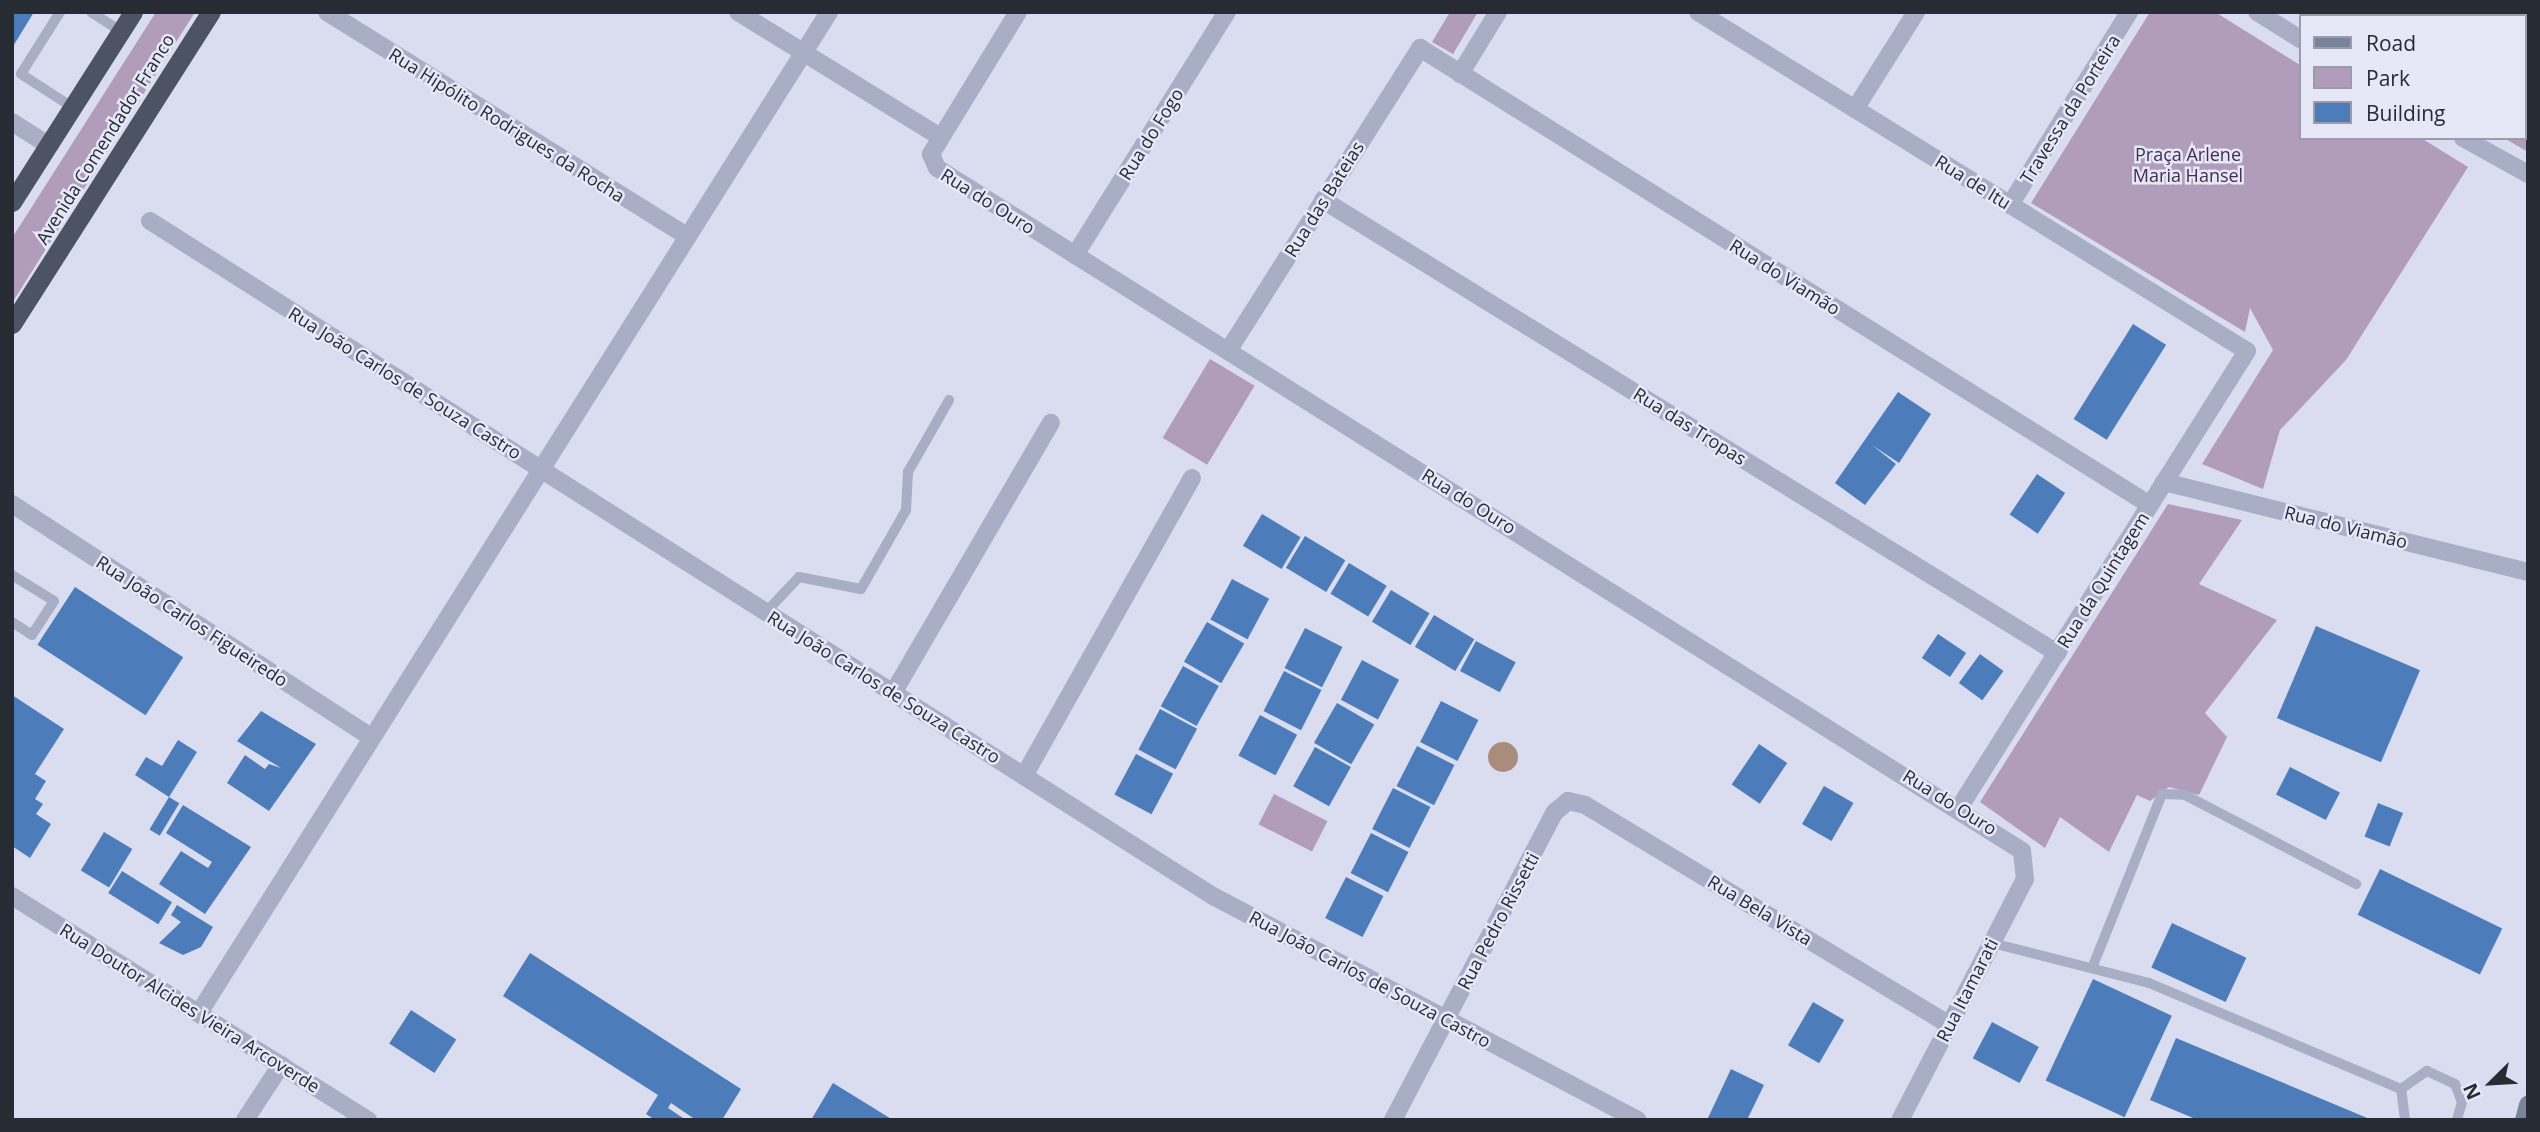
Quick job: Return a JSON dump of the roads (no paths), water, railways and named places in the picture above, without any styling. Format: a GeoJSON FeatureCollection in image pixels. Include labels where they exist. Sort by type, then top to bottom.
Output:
{"type":"FeatureCollection","features":[{"type":"Feature","properties":{"kind":"highway"},"geometry":{"type":"LineString","coordinates":[[12,202],[133,12]]}},
{"type":"Feature","properties":{"kind":"highway","name":"Avenida Comendador Franco"},"geometry":{"type":"LineString","coordinates":[[12,324],[211,12]]}},
{"type":"Feature","properties":{"kind":"main road"},"geometry":{"type":"LineString","coordinates":[[2525,1120],[2528,1105]]}},
{"type":"Feature","properties":{"kind":"street","name":"Rua Hipólito Rodrigues da Rocha"},"geometry":{"type":"LineString","coordinates":[[327,12],[688,237]]}},
{"type":"Feature","properties":{"kind":"street"},"geometry":{"type":"LineString","coordinates":[[738,12],[940,137],[1018,12]]}},
{"type":"Feature","properties":{"kind":"street"},"geometry":{"type":"LineString","coordinates":[[199,1013],[829,12]]}},
{"type":"Feature","properties":{"kind":"street","name":"Rua do Fogo"},"geometry":{"type":"LineString","coordinates":[[1075,255],[1227,12]]}},
{"type":"Feature","properties":{"kind":"street"},"geometry":{"type":"LineString","coordinates":[[1460,74],[1497,12]]}},
{"type":"Feature","properties":{"kind":"street"},"geometry":{"type":"LineString","coordinates":[[1856,109],[1916,12]]}},
{"type":"Feature","properties":{"kind":"street","name":"Travessa da Porteira"},"geometry":{"type":"LineString","coordinates":[[2010,205],[2129,12]]}},
{"type":"Feature","properties":{"kind":"street"},"geometry":{"type":"LineString","coordinates":[[2257,12],[2298,38]]}},
{"type":"Feature","properties":{"kind":"street","name":"Rua de Itu"},"geometry":{"type":"LineString","coordinates":[[1703,13],[2247,351]]}},
{"type":"Feature","properties":{"kind":"street","name":"Rua do Viamão"},"geometry":{"type":"LineString","coordinates":[[1420,48],[2150,505]]}},
{"type":"Feature","properties":{"kind":"street","name":"Rua das Bateias"},"geometry":{"type":"LineString","coordinates":[[1227,351],[1420,48]]}},
{"type":"Feature","properties":{"kind":"street"},"geometry":{"type":"LineString","coordinates":[[12,122],[48,145]]}},
{"type":"Feature","properties":{"kind":"street","name":"Rua do Ouro"},"geometry":{"type":"LineString","coordinates":[[940,137],[931,154],[937,169],[2016,844],[2026,858]]}},
{"type":"Feature","properties":{"kind":"street"},"geometry":{"type":"LineString","coordinates":[[2467,140],[2528,174]]}},
{"type":"Feature","properties":{"kind":"street","name":"Rua das Tropas"},"geometry":{"type":"LineString","coordinates":[[1324,200],[2057,653]]}},
{"type":"Feature","properties":{"kind":"street","name":"Rua João Carlos de Souza Castro"},"geometry":{"type":"LineString","coordinates":[[150,221],[1213,896],[1637,1120]]}},
{"type":"Feature","properties":{"kind":"street","name":"Rua da Quintagem"},"geometry":{"type":"LineString","coordinates":[[1959,808],[2247,351]]}},
{"type":"Feature","properties":{"kind":"street"},"geometry":{"type":"LineString","coordinates":[[893,693],[1051,423]]}},
{"type":"Feature","properties":{"kind":"street"},"geometry":{"type":"LineString","coordinates":[[1024,776],[1192,478]]}},
{"type":"Feature","properties":{"kind":"street","name":"Rua do Viamão"},"geometry":{"type":"LineString","coordinates":[[2164,482],[2528,572]]}},
{"type":"Feature","properties":{"kind":"street","name":"Rua João Carlos Figueiredo"},"geometry":{"type":"LineString","coordinates":[[12,504],[372,738]]}},
{"type":"Feature","properties":{"kind":"street","name":"Rua Pedro Rissetti"},"geometry":{"type":"LineString","coordinates":[[1393,1120],[1555,812],[1568,801]]}},
{"type":"Feature","properties":{"kind":"street","name":"Rua Bela Vista"},"geometry":{"type":"LineString","coordinates":[[1568,801],[1585,805],[1949,1025]]}},
{"type":"Feature","properties":{"kind":"street","name":"Rua Itamarati"},"geometry":{"type":"LineString","coordinates":[[1900,1120],[2025,878],[2026,858]]}},
{"type":"Feature","properties":{"kind":"street","name":"Rua Doutor Alcides Vieira Arcoverde"},"geometry":{"type":"LineString","coordinates":[[12,896],[368,1120]]}},
{"type":"Feature","properties":{"kind":"street"},"geometry":{"type":"LineString","coordinates":[[245,1120],[281,1065]]}},
{"type":"Feature","properties":{"kind":"lane"},"geometry":{"type":"LineString","coordinates":[[60,12],[20,74],[72,107]]}},
{"type":"Feature","properties":{"kind":"lane"},"geometry":{"type":"LineString","coordinates":[[91,12],[120,32]]}},
{"type":"Feature","properties":{"kind":"lane"},"geometry":{"type":"LineString","coordinates":[[766,612],[799,577],[861,589],[906,510],[908,472],[949,400]]}},
{"type":"Feature","properties":{"kind":"lane"},"geometry":{"type":"LineString","coordinates":[[12,575],[54,601],[32,635],[12,622]]}},
{"type":"Feature","properties":{"kind":"lane"},"geometry":{"type":"LineString","coordinates":[[2092,968],[2162,793],[2185,795],[2356,884]]}},
{"type":"Feature","properties":{"kind":"lane"},"geometry":{"type":"LineString","coordinates":[[1992,943],[2149,983],[2401,1089]]}},
{"type":"Feature","properties":{"kind":"lane"},"geometry":{"type":"LineString","coordinates":[[2401,1089],[2427,1071],[2445,1075],[2462,1101],[2457,1120]]}},
{"type":"Feature","properties":{"kind":"lane"},"geometry":{"type":"LineString","coordinates":[[2401,1089],[2405,1120]]}},
{"type":"Feature","properties":{"kind":"park label","name":"Praça Arlene Maria Hansel"},"geometry":{"type":"Point","coordinates":[2188,165]}}]}
